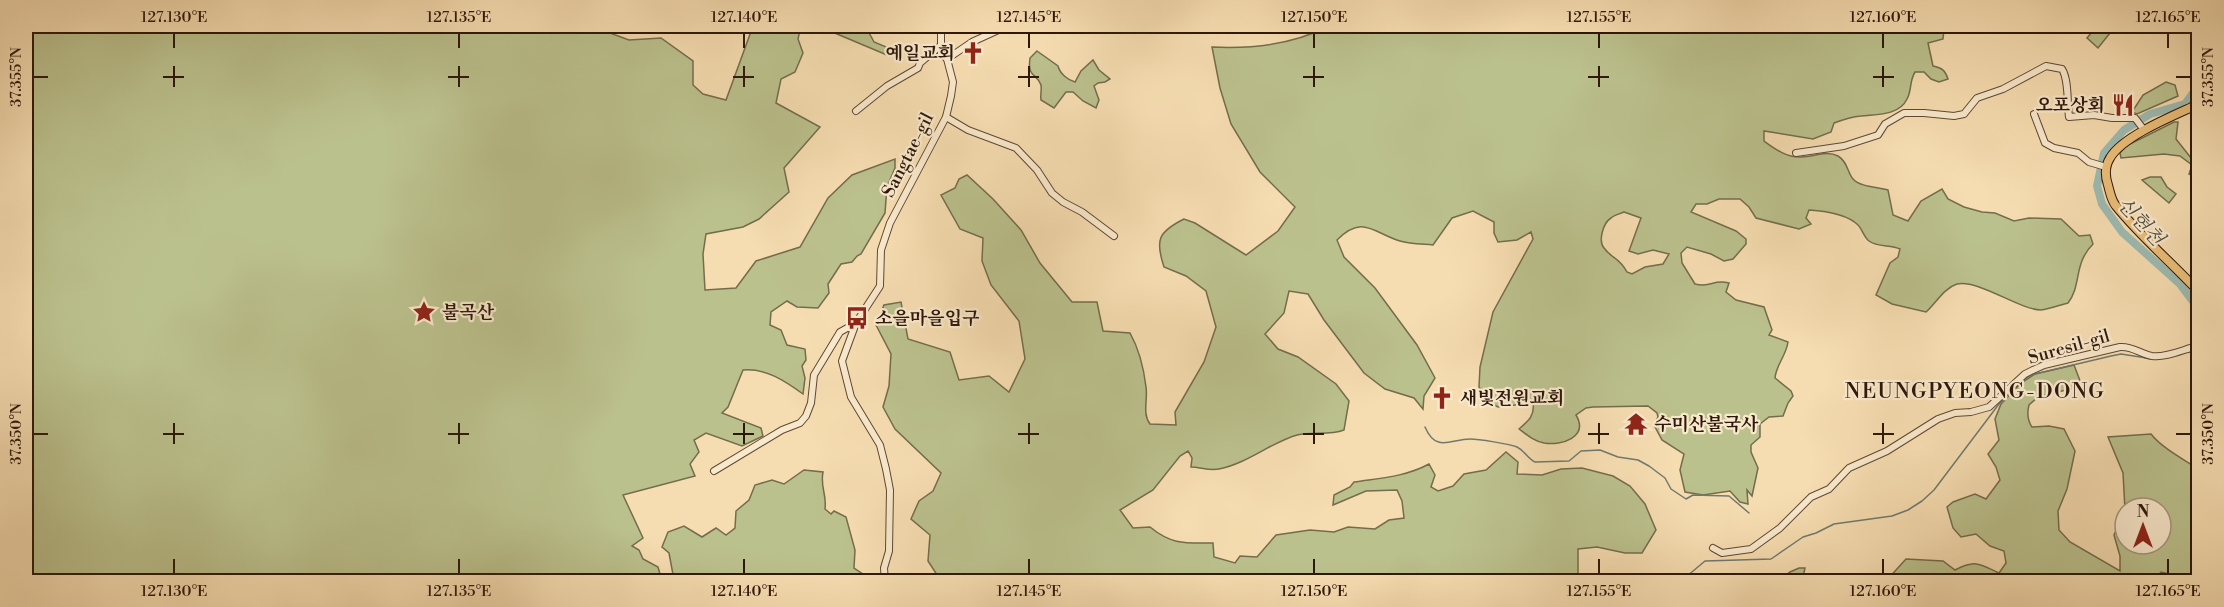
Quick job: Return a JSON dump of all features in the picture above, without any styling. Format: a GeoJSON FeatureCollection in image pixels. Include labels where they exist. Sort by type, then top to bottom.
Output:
{"type":"FeatureCollection","features":[{"type":"Feature","properties":{"kind":"main road"},"geometry":{"type":"LineString","coordinates":[[2199,101],[2192,107],[2131,137],[2110,156],[2106,167],[2106,180],[2113,202],[2137,232],[2199,291]]}},
{"type":"Feature","properties":{"kind":"street"},"geometry":{"type":"LineString","coordinates":[[856,111],[887,86],[918,68],[920,63],[940,46],[941,26]]}},
{"type":"Feature","properties":{"kind":"street"},"geometry":{"type":"LineString","coordinates":[[947,59],[972,42],[1007,26]]}},
{"type":"Feature","properties":{"kind":"street"},"geometry":{"type":"LineString","coordinates":[[1164,26],[1188,30]]}},
{"type":"Feature","properties":{"kind":"street","name":"Sangtae-gil"},"geometry":{"type":"LineString","coordinates":[[885,582],[884,568],[890,551],[890,490],[880,445],[850,397],[842,361],[856,323],[880,286],[881,250],[890,223],[945,117],[953,82],[947,59],[941,53],[940,46]]}},
{"type":"Feature","properties":{"kind":"street"},"geometry":{"type":"LineString","coordinates":[[1796,153],[1844,146],[1878,135],[1885,124],[1904,113],[1954,116],[1964,114],[1977,98],[2003,89],[2046,66],[2062,69],[2067,76],[2066,96],[2069,117],[2094,115],[2135,118],[2144,129]]}},
{"type":"Feature","properties":{"kind":"street"},"geometry":{"type":"LineString","coordinates":[[2034,114],[2045,143],[2054,148],[2078,153],[2089,162],[2106,167]]}},
{"type":"Feature","properties":{"kind":"street"},"geometry":{"type":"LineString","coordinates":[[945,117],[968,130],[1016,148],[1037,170],[1052,193],[1114,236]]}},
{"type":"Feature","properties":{"kind":"street","name":"Sangtae-gil"},"geometry":{"type":"LineString","coordinates":[[714,471],[782,430],[800,423],[806,416],[811,403],[814,375],[840,332],[856,323]]}},
{"type":"Feature","properties":{"kind":"street","name":"Suresil-gil"},"geometry":{"type":"LineString","coordinates":[[1713,548],[1722,553],[1751,549],[1780,528],[1811,496],[1829,489],[1849,468],[1887,451],[1938,419],[1955,413],[1989,407],[2025,374],[2044,365],[2120,347],[2133,348],[2151,356],[2161,356],[2199,346]]}},
{"type":"Feature","properties":{"kind":"green space"},"geometry":{"type":"Polygon","coordinates":[[[26,26],[591,26],[629,40],[661,38],[693,61],[693,85],[703,94],[726,100],[753,26],[801,26],[798,39],[803,53],[795,72],[781,79],[776,103],[820,127],[784,168],[789,192],[759,219],[743,227],[706,234],[703,254],[705,290],[736,288],[756,261],[800,247],[828,198],[852,175],[895,159],[895,168],[887,187],[885,213],[861,254],[852,262],[841,264],[828,284],[829,293],[818,308],[797,307],[787,301],[771,312],[770,325],[781,330],[787,345],[805,349],[806,360],[802,366],[805,378],[803,394],[767,373],[743,370],[728,407],[722,413],[761,428],[763,436],[742,446],[706,433],[694,440],[699,452],[690,464],[695,476],[623,495],[643,538],[632,546],[639,550],[643,559],[658,567],[662,581],[26,581],[26,26]]]}},
{"type":"Feature","properties":{"kind":"green space"},"geometry":{"type":"Polygon","coordinates":[[[818,26],[856,26],[867,29],[874,42],[891,49],[887,55],[818,26]]]}},
{"type":"Feature","properties":{"kind":"green space"},"geometry":{"type":"Polygon","coordinates":[[[1329,26],[1939,26],[1944,29],[1943,39],[1928,43],[1933,66],[1943,70],[1948,79],[1939,82],[1931,79],[1924,72],[1915,72],[1907,99],[1899,109],[1834,123],[1831,132],[1813,139],[1764,131],[1764,141],[1791,156],[1834,154],[1838,156],[1844,161],[1856,182],[1888,190],[1893,215],[1908,221],[1921,201],[1942,189],[1948,199],[1964,207],[1995,213],[2014,221],[2029,218],[2061,219],[2079,236],[2090,235],[2093,244],[2083,259],[2075,289],[2068,303],[2041,310],[2032,309],[1976,286],[1957,284],[1944,292],[1926,312],[1892,304],[1876,295],[1890,263],[1898,257],[1900,249],[1873,243],[1867,239],[1858,225],[1848,218],[1828,212],[1809,210],[1806,218],[1811,224],[1799,229],[1756,218],[1740,199],[1719,199],[1707,204],[1696,204],[1691,212],[1736,231],[1746,239],[1746,244],[1733,259],[1724,261],[1711,254],[1687,247],[1681,253],[1682,263],[1695,284],[1729,283],[1726,292],[1736,300],[1764,307],[1772,330],[1769,335],[1788,342],[1775,378],[1791,391],[1793,396],[1783,416],[1769,417],[1760,424],[1760,437],[1751,445],[1751,452],[1758,468],[1752,496],[1747,490],[1748,504],[1740,502],[1730,491],[1703,495],[1685,492],[1680,470],[1684,454],[1662,440],[1654,425],[1658,417],[1657,413],[1648,406],[1586,408],[1576,415],[1579,429],[1576,434],[1565,441],[1551,444],[1537,441],[1519,429],[1532,415],[1533,403],[1498,407],[1489,402],[1479,387],[1480,367],[1493,312],[1533,239],[1531,232],[1517,240],[1498,242],[1494,233],[1494,222],[1473,211],[1452,218],[1433,245],[1400,241],[1368,228],[1354,228],[1337,240],[1344,257],[1375,288],[1417,345],[1435,378],[1424,396],[1423,409],[1414,398],[1385,389],[1364,373],[1324,320],[1308,294],[1289,291],[1284,313],[1265,334],[1278,349],[1298,357],[1336,384],[1349,401],[1344,430],[1297,435],[1240,462],[1212,470],[1191,467],[1192,458],[1188,451],[1180,456],[1153,490],[1120,510],[1133,528],[1150,527],[1165,537],[1179,542],[1213,543],[1214,557],[1235,563],[1240,556],[1257,557],[1276,535],[1310,530],[1334,532],[1348,527],[1375,529],[1389,520],[1404,518],[1402,501],[1397,490],[1366,491],[1333,505],[1334,495],[1350,487],[1354,482],[1402,474],[1429,464],[1435,475],[1431,487],[1438,491],[1453,486],[1464,474],[1486,470],[1506,452],[1518,462],[1517,474],[1542,475],[1561,469],[1582,468],[1613,476],[1630,486],[1645,504],[1656,530],[1642,553],[1625,553],[1597,547],[1578,549],[1578,582],[941,581],[928,561],[930,535],[911,519],[919,501],[933,491],[941,473],[895,429],[883,407],[889,386],[891,354],[876,325],[884,305],[901,302],[908,339],[950,352],[959,380],[989,376],[1009,392],[1025,359],[1019,321],[991,285],[982,261],[983,238],[960,229],[941,195],[955,188],[959,179],[967,175],[1021,230],[1040,263],[1072,302],[1097,302],[1103,331],[1130,333],[1144,374],[1146,411],[1150,424],[1176,425],[1175,412],[1204,362],[1216,327],[1206,291],[1186,276],[1164,267],[1160,250],[1161,238],[1169,228],[1184,219],[1195,223],[1246,255],[1278,231],[1295,207],[1260,172],[1231,124],[1220,88],[1212,47],[1272,44],[1316,32],[1329,26]],[[1624,212],[1614,216],[1608,220],[1601,237],[1604,248],[1621,263],[1627,272],[1632,274],[1645,267],[1663,264],[1669,254],[1653,250],[1638,254],[1629,251],[1641,218],[1624,212]]]}},
{"type":"Feature","properties":{"kind":"green space"},"geometry":{"type":"Polygon","coordinates":[[[2097,26],[2120,26],[2110,33],[2098,48],[2087,38],[2097,26]]]}},
{"type":"Feature","properties":{"kind":"green space"},"geometry":{"type":"Polygon","coordinates":[[[1037,51],[1075,82],[1081,71],[1093,60],[1099,70],[1110,79],[1094,86],[1099,100],[1096,108],[1073,92],[1066,92],[1054,108],[1041,100],[1041,85],[1031,72],[1029,64],[1030,58],[1037,51]]]}},
{"type":"Feature","properties":{"kind":"green space"},"geometry":{"type":"Polygon","coordinates":[[[2166,82],[2175,85],[2178,96],[2137,114],[2132,112],[2143,95],[2166,82]]]}},
{"type":"Feature","properties":{"kind":"green space"},"geometry":{"type":"Polygon","coordinates":[[[2178,122],[2176,139],[2198,163],[2198,178],[2189,174],[2192,165],[2180,156],[2164,154],[2121,158],[2120,153],[2126,146],[2178,122]]]}},
{"type":"Feature","properties":{"kind":"green space"},"geometry":{"type":"Polygon","coordinates":[[[2161,177],[2167,187],[2176,194],[2169,203],[2142,180],[2161,177]]]}},
{"type":"Feature","properties":{"kind":"green space"},"geometry":{"type":"Polygon","coordinates":[[[2074,365],[2082,386],[2038,397],[2029,405],[2028,419],[2032,427],[2049,426],[2064,429],[2075,451],[2067,489],[2058,511],[2059,530],[2070,542],[2120,571],[2120,556],[2173,556],[2173,496],[2124,496],[2123,473],[2108,437],[2151,434],[2167,449],[2198,469],[2198,581],[2175,581],[2173,575],[2161,572],[2153,582],[1886,581],[1906,559],[1943,561],[1955,570],[1977,564],[1999,573],[2006,563],[2004,551],[1990,546],[1976,534],[1961,537],[1953,528],[1947,507],[1953,502],[1975,494],[1986,499],[2000,480],[1996,467],[1988,454],[1999,440],[1995,419],[2001,404],[2021,383],[2035,374],[2074,365]]]}},
{"type":"Feature","properties":{"kind":"green space"},"geometry":{"type":"Polygon","coordinates":[[[804,470],[823,472],[825,509],[831,514],[834,511],[846,517],[855,550],[854,568],[869,578],[868,581],[675,582],[669,553],[662,547],[668,532],[684,526],[702,537],[716,528],[726,535],[735,528],[736,511],[749,500],[755,485],[772,480],[784,484],[804,470]]]}},
{"type":"Feature","properties":{"kind":"green space"},"geometry":{"type":"Polygon","coordinates":[[[1805,568],[1803,577],[1798,581],[1779,581],[1790,572],[1805,568]]]}},
{"type":"Feature","properties":{"kind":"waterway","name":"신현천"},"geometry":{"type":"LineString","coordinates":[[2198,86],[2185,104],[2150,114],[2124,130],[2104,153],[2097,186],[2102,204],[2122,232],[2180,284],[2198,308]]}},
{"type":"Feature","properties":{"kind":"waterway"},"geometry":{"type":"LineString","coordinates":[[2187,352],[2198,351]]}},
{"type":"Feature","properties":{"kind":"waterway"},"geometry":{"type":"LineString","coordinates":[[2022,381],[2031,375],[2121,354],[2153,359]]}},
{"type":"Feature","properties":{"kind":"waterway"},"geometry":{"type":"LineString","coordinates":[[1680,582],[1705,561],[1771,559],[1803,537],[1834,524],[1892,516],[1908,510],[1934,490],[1999,404],[2014,388]]}},
{"type":"Feature","properties":{"kind":"waterway"},"geometry":{"type":"LineString","coordinates":[[1425,427],[1429,435],[1439,442],[1470,439],[1508,444],[1517,447],[1535,462],[1569,461],[1581,451],[1600,450],[1618,457],[1638,460],[1665,478],[1671,489],[1686,499],[1693,495],[1729,496],[1749,513]]}},
{"type":"Feature","properties":{"kind":"place","name":"예일교회"},"geometry":{"type":"Point","coordinates":[973,53]}},
{"type":"Feature","properties":{"kind":"place","name":"오포상회"},"geometry":{"type":"Point","coordinates":[2123,105]}},
{"type":"Feature","properties":{"kind":"place","name":"불곡산"},"geometry":{"type":"Point","coordinates":[424,312]}},
{"type":"Feature","properties":{"kind":"place","name":"소을마을입구"},"geometry":{"type":"Point","coordinates":[857,318]}},
{"type":"Feature","properties":{"kind":"place","name":"새빛전원교회"},"geometry":{"type":"Point","coordinates":[1442,398]}},
{"type":"Feature","properties":{"kind":"place","name":"수미산불국사"},"geometry":{"type":"Point","coordinates":[1636,424]}},
{"type":"Feature","properties":{"kind":"district","name":"NEUNGPYEONG-DONG"},"geometry":{"type":"Point","coordinates":[1975,392]}}]}
